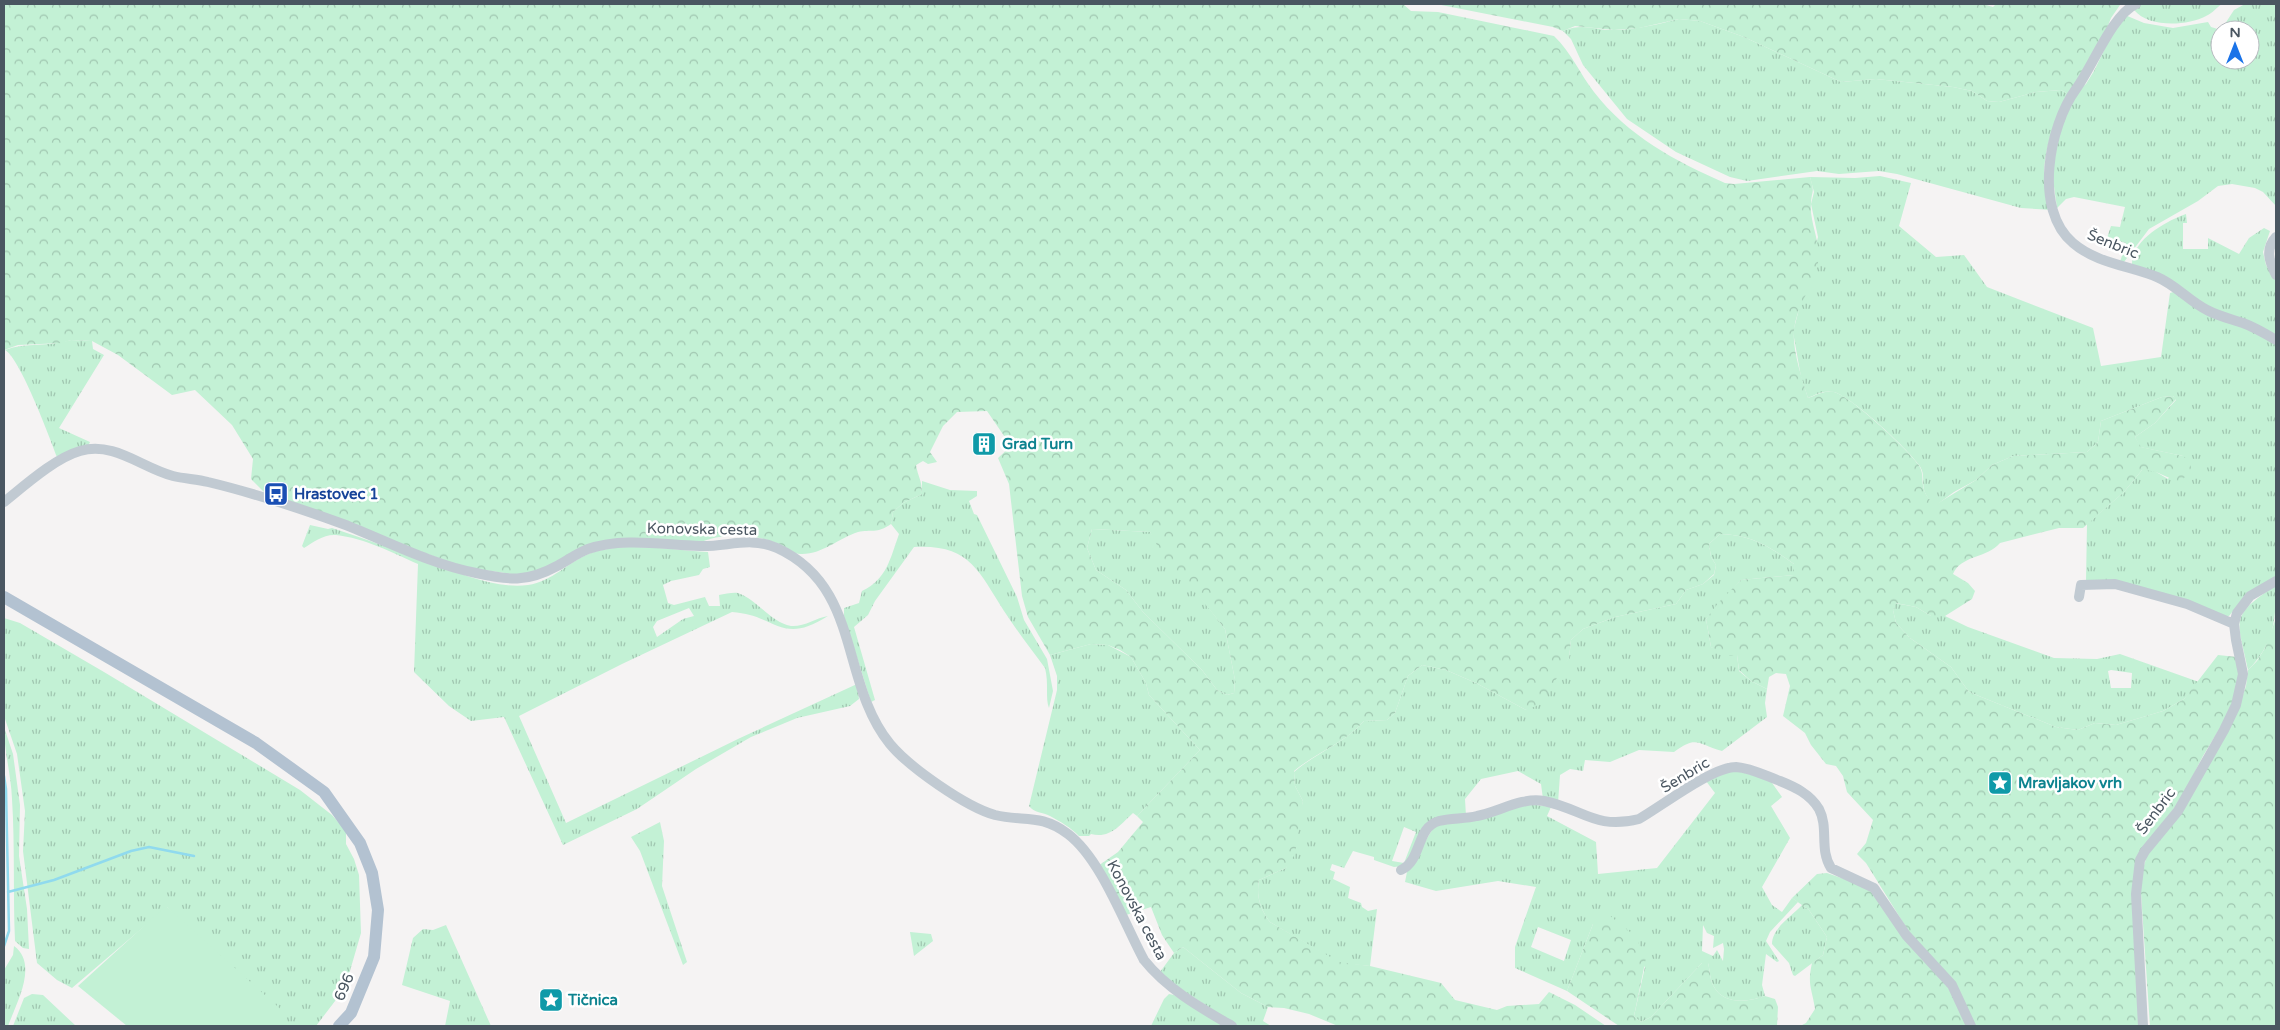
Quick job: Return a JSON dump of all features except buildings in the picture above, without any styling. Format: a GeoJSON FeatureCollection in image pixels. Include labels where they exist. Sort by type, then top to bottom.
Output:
{"type":"FeatureCollection","features":[{"type":"Feature","properties":{"kind":"main road","name":"696"},"geometry":{"type":"LineString","coordinates":[[4,597],[256,743],[324,792],[353,831],[372,873],[378,910],[374,957],[351,1013],[339,1026]]}},
{"type":"Feature","properties":{"kind":"street","name":"Šenbric"},"geometry":{"type":"LineString","coordinates":[[2136,4],[2123,12],[2116,21],[2087,75],[2068,100],[2060,121],[2048,171],[2054,212],[2063,234],[2074,245],[2090,253],[2157,277],[2183,292],[2205,309],[2244,324],[2276,340]]}},
{"type":"Feature","properties":{"kind":"street"},"geometry":{"type":"LineString","coordinates":[[2276,236],[2270,243],[2268,253],[2270,264],[2276,275]]}},
{"type":"Feature","properties":{"kind":"street","name":"Konovska cesta"},"geometry":{"type":"LineString","coordinates":[[4,502],[62,459],[80,451],[100,449],[114,451],[174,476],[207,482],[263,497],[342,524],[421,556],[470,572],[509,579],[536,577],[586,550],[609,544],[637,543],[706,546],[734,542],[756,542],[776,548],[798,561],[825,586],[835,604],[873,715],[890,744],[948,791],[982,811],[1000,816],[1048,821],[1071,836],[1094,863],[1139,952],[1154,973],[1202,1009],[1232,1026]]}},
{"type":"Feature","properties":{"kind":"street"},"geometry":{"type":"LineString","coordinates":[[2079,597],[2081,585],[2115,584],[2187,604],[2234,624],[2242,605],[2250,596],[2276,581]]}},
{"type":"Feature","properties":{"kind":"street","name":"Šenbric"},"geometry":{"type":"LineString","coordinates":[[2143,1026],[2136,894],[2137,873],[2145,850],[2178,810],[2224,730],[2236,705],[2243,674],[2234,624]]}},
{"type":"Feature","properties":{"kind":"street","name":"Šenbric"},"geometry":{"type":"LineString","coordinates":[[1401,870],[1412,861],[1426,831],[1438,821],[1476,816],[1528,801],[1542,801],[1600,822],[1627,822],[1640,819],[1719,772],[1735,767],[1747,768],[1794,787],[1812,800],[1823,820],[1823,851],[1831,868],[1874,888],[1906,934],[1952,985],[1971,1026]]}},
{"type":"Feature","properties":{"kind":"green space"},"geometry":{"type":"Polygon","coordinates":[[[4,4],[1403,4],[1411,11],[1438,12],[1554,36],[1594,92],[1622,122],[1654,146],[1688,166],[1725,183],[1734,184],[1810,177],[1813,189],[1811,211],[1818,259],[1817,268],[1795,322],[1794,330],[1794,346],[1808,398],[1824,392],[1834,392],[1853,403],[1865,413],[1918,464],[1921,469],[1925,493],[1935,505],[1976,480],[1992,465],[2013,456],[2087,452],[2098,442],[2101,421],[2162,397],[2173,396],[2176,399],[2155,423],[2135,437],[2141,447],[2183,456],[2190,461],[2191,469],[2181,482],[2152,471],[2142,470],[2124,492],[2083,528],[2059,528],[2000,543],[1989,552],[1962,563],[1953,574],[1968,583],[1975,591],[1972,599],[1945,616],[1931,616],[1916,607],[1896,603],[1893,610],[1896,623],[1910,638],[1951,667],[1969,692],[2056,727],[2078,730],[2095,723],[2116,725],[2163,711],[2184,699],[2218,655],[2237,657],[2242,670],[2235,703],[2203,756],[2180,801],[2138,854],[2143,1026],[1975,1026],[1909,932],[1866,863],[1857,854],[1866,843],[1873,820],[1847,792],[1843,776],[1836,766],[1826,764],[1811,745],[1805,733],[1783,716],[1790,686],[1786,674],[1776,673],[1769,677],[1767,689],[1751,681],[1739,670],[1737,655],[1729,656],[1711,647],[1706,619],[1719,602],[1741,580],[1794,575],[1794,564],[1768,547],[1750,539],[1720,534],[1709,544],[1711,557],[1716,565],[1714,574],[1703,584],[1686,590],[1676,604],[1615,617],[1583,629],[1571,640],[1569,658],[1541,704],[1526,710],[1476,683],[1446,670],[1422,665],[1408,676],[1395,713],[1387,720],[1364,721],[1340,741],[1294,771],[1295,786],[1303,801],[1295,854],[1286,868],[1259,880],[1260,902],[1270,922],[1339,962],[1370,966],[1441,983],[1455,1000],[1497,1010],[1507,1006],[1539,1004],[1549,992],[1575,1005],[1606,1026],[1338,1026],[1309,1014],[1284,1008],[1268,1007],[1241,993],[1183,947],[1174,953],[1162,935],[1151,907],[1126,915],[1098,866],[1118,852],[1143,822],[1137,816],[1200,750],[1149,695],[1146,683],[1131,657],[1120,650],[1108,645],[1091,644],[1050,655],[1028,617],[1022,596],[1009,484],[998,458],[1011,446],[987,411],[957,412],[943,426],[930,452],[937,462],[928,464],[923,461],[916,465],[922,494],[903,503],[893,512],[891,524],[882,529],[858,532],[824,549],[802,554],[771,541],[749,536],[717,537],[696,544],[609,541],[551,568],[518,575],[463,567],[267,495],[251,479],[253,459],[232,425],[195,390],[172,395],[118,355],[92,341],[71,340],[62,343],[18,345],[4,350],[4,4]],[[1092,529],[1087,548],[1096,570],[1126,590],[1143,612],[1202,670],[1217,690],[1227,695],[1234,693],[1235,680],[1225,629],[1198,595],[1166,562],[1150,532],[1092,529]]]}},
{"type":"Feature","properties":{"kind":"green space"},"geometry":{"type":"Polygon","coordinates":[[[1436,4],[1983,4],[1993,7],[1996,4],[2120,5],[2111,18],[2100,46],[2068,94],[2061,90],[2036,92],[1999,102],[1987,101],[1972,91],[1953,87],[1876,79],[1841,82],[1744,37],[1700,21],[1679,19],[1639,28],[1614,30],[1575,26],[1563,31],[1553,27],[1436,4]]]}},
{"type":"Feature","properties":{"kind":"green space"},"geometry":{"type":"Polygon","coordinates":[[[2141,4],[2222,4],[2208,15],[2198,19],[2189,22],[2168,23],[2149,20],[2141,16],[2134,10],[2141,4]]]}},
{"type":"Feature","properties":{"kind":"green space"},"geometry":{"type":"Polygon","coordinates":[[[2245,4],[2276,4],[2276,206],[2263,192],[2255,188],[2232,184],[2218,186],[2198,201],[2149,229],[2124,262],[2120,262],[2126,243],[2107,238],[2111,226],[2120,227],[2125,207],[2074,197],[2066,199],[2057,208],[2051,165],[2068,106],[2075,93],[2086,84],[2114,30],[2125,15],[2144,23],[2173,28],[2208,22],[2210,25],[2210,70],[2260,70],[2260,20],[2228,20],[2234,10],[2245,4]]]}},
{"type":"Feature","properties":{"kind":"green space"},"geometry":{"type":"Polygon","coordinates":[[[1679,19],[1700,21],[1744,37],[1841,82],[1876,79],[1953,87],[1972,91],[1987,101],[1999,102],[2036,92],[2061,90],[2068,94],[2051,133],[2044,166],[2045,184],[2052,210],[2021,208],[1897,174],[1879,171],[1839,174],[1817,171],[1747,181],[1730,177],[1676,152],[1627,119],[1583,65],[1571,39],[1563,31],[1578,27],[1609,30],[1625,29],[1679,19]]]}},
{"type":"Feature","properties":{"kind":"green space"},"geometry":{"type":"Polygon","coordinates":[[[1880,176],[1911,183],[1899,226],[1936,257],[1964,255],[1987,287],[2093,328],[2101,366],[2161,357],[2170,293],[2177,291],[2276,343],[2276,576],[2245,596],[2229,616],[2221,616],[2086,581],[2087,524],[2124,492],[2142,470],[2151,469],[2168,479],[2183,456],[2140,447],[2135,437],[2155,423],[2176,400],[2173,396],[2162,397],[2101,421],[2098,442],[2087,452],[2013,456],[1992,465],[1976,480],[1954,492],[1935,506],[1925,494],[1922,470],[1919,465],[1892,436],[1866,413],[1834,392],[1824,392],[1808,398],[1801,377],[1793,332],[1818,237],[1811,204],[1814,192],[1810,177],[1855,178],[1880,176]]]}},
{"type":"Feature","properties":{"kind":"green space"},"geometry":{"type":"Polygon","coordinates":[[[2186,214],[2187,223],[2183,223],[2183,249],[2208,249],[2208,238],[2239,254],[2249,238],[2264,228],[2270,231],[2263,252],[2266,265],[2276,282],[2276,337],[2218,313],[2132,264],[2134,255],[2144,239],[2169,221],[2186,214]]]}},
{"type":"Feature","properties":{"kind":"green space"},"geometry":{"type":"Polygon","coordinates":[[[71,340],[92,341],[93,349],[104,355],[59,428],[90,442],[88,446],[57,457],[26,382],[11,356],[5,350],[21,346],[71,340]]]}},
{"type":"Feature","properties":{"kind":"green space"},"geometry":{"type":"Polygon","coordinates":[[[922,481],[950,490],[977,491],[977,496],[969,501],[974,514],[977,515],[1017,597],[1024,620],[1047,659],[1053,691],[1049,708],[1045,668],[1014,626],[987,583],[970,562],[960,555],[933,547],[914,547],[875,601],[868,615],[854,627],[875,700],[871,702],[844,616],[844,608],[859,603],[862,591],[877,581],[882,574],[890,560],[899,534],[891,524],[893,512],[903,503],[922,494],[922,481]]]}},
{"type":"Feature","properties":{"kind":"green space"},"geometry":{"type":"Polygon","coordinates":[[[310,525],[328,529],[332,528],[477,579],[515,586],[528,585],[545,580],[575,561],[604,549],[649,547],[708,552],[710,567],[703,569],[699,575],[671,581],[663,585],[668,603],[674,605],[705,597],[709,606],[720,606],[719,595],[738,593],[752,601],[777,621],[791,626],[801,625],[828,616],[812,625],[789,629],[747,614],[732,612],[622,664],[519,716],[566,823],[740,738],[857,684],[859,699],[850,706],[797,718],[751,737],[696,769],[637,809],[563,845],[504,717],[471,721],[449,706],[414,672],[418,564],[368,543],[336,535],[323,537],[304,548],[302,546],[310,525]],[[689,608],[657,621],[653,627],[657,637],[683,619],[694,616],[689,608]]]}},
{"type":"Feature","properties":{"kind":"green space"},"geometry":{"type":"Polygon","coordinates":[[[1092,529],[1150,532],[1225,629],[1235,680],[1234,693],[1227,695],[1217,690],[1202,670],[1143,612],[1126,590],[1096,570],[1087,548],[1092,529]]]}},
{"type":"Feature","properties":{"kind":"green space"},"geometry":{"type":"Polygon","coordinates":[[[1720,534],[1750,539],[1768,547],[1794,564],[1794,575],[1741,580],[1706,619],[1711,647],[1737,655],[1739,671],[1751,681],[1767,689],[1765,703],[1767,717],[1722,751],[1693,742],[1674,752],[1639,750],[1610,762],[1585,760],[1583,771],[1570,769],[1560,775],[1558,803],[1543,799],[1541,784],[1518,771],[1481,779],[1465,799],[1466,816],[1438,818],[1403,866],[1394,867],[1374,860],[1374,857],[1353,851],[1344,868],[1332,864],[1330,870],[1335,872],[1333,879],[1350,887],[1348,898],[1361,903],[1362,907],[1368,911],[1377,909],[1370,966],[1339,963],[1270,922],[1260,902],[1259,880],[1286,868],[1303,801],[1295,786],[1294,772],[1340,742],[1364,721],[1387,720],[1395,713],[1408,676],[1422,665],[1446,670],[1476,683],[1526,710],[1569,658],[1571,640],[1583,629],[1615,617],[1676,604],[1686,590],[1703,584],[1714,575],[1716,565],[1711,557],[1709,544],[1720,534]],[[1404,827],[1392,861],[1404,863],[1416,832],[1404,827]]]}},
{"type":"Feature","properties":{"kind":"green space"},"geometry":{"type":"Polygon","coordinates":[[[2276,585],[2272,631],[2263,651],[2248,670],[2241,639],[2240,620],[2250,604],[2276,585]]]}},
{"type":"Feature","properties":{"kind":"green space"},"geometry":{"type":"Polygon","coordinates":[[[1895,603],[1916,607],[1931,616],[1945,616],[1968,627],[2054,658],[2097,659],[2120,654],[2199,682],[2184,699],[2163,711],[2116,725],[2095,723],[2078,730],[2056,727],[1969,692],[1951,667],[1910,638],[1896,623],[1893,610],[1895,603]],[[2108,671],[2111,688],[2131,688],[2132,673],[2108,671]]]}},
{"type":"Feature","properties":{"kind":"green space"},"geometry":{"type":"Polygon","coordinates":[[[4,618],[20,623],[300,790],[332,815],[346,831],[346,844],[354,859],[359,875],[361,933],[345,988],[316,1026],[273,1026],[167,907],[72,988],[57,980],[37,963],[23,851],[25,811],[17,754],[4,716],[4,618]]]}},
{"type":"Feature","properties":{"kind":"green space"},"geometry":{"type":"Polygon","coordinates":[[[2276,618],[2276,1026],[2150,1026],[2140,879],[2148,852],[2239,706],[2246,686],[2248,670],[2257,661],[2265,648],[2276,618]]]}},
{"type":"Feature","properties":{"kind":"green space"},"geometry":{"type":"Polygon","coordinates":[[[1091,644],[1108,645],[1131,657],[1146,683],[1149,695],[1200,750],[1137,816],[1133,813],[1114,830],[1104,835],[1091,834],[1089,836],[1079,836],[1062,823],[1033,810],[1029,806],[1057,690],[1057,676],[1050,655],[1091,644]]]}},
{"type":"Feature","properties":{"kind":"green space"},"geometry":{"type":"Polygon","coordinates":[[[4,727],[13,754],[20,805],[19,856],[27,909],[29,949],[23,948],[15,941],[13,817],[4,727]]]}},
{"type":"Feature","properties":{"kind":"green space"},"geometry":{"type":"Polygon","coordinates":[[[1734,770],[1770,780],[1782,797],[1771,806],[1790,838],[1762,887],[1772,905],[1782,912],[1792,898],[1798,902],[1770,932],[1766,941],[1779,961],[1777,962],[1766,954],[1762,985],[1765,996],[1744,1001],[1724,997],[1718,993],[1713,985],[1708,963],[1702,963],[1651,1017],[1641,1022],[1634,1016],[1645,967],[1593,924],[1567,991],[1515,968],[1515,947],[1536,887],[1498,881],[1436,891],[1405,882],[1407,872],[1435,825],[1529,804],[1551,807],[1547,816],[1596,842],[1598,874],[1657,868],[1715,793],[1706,781],[1734,770]],[[1703,925],[1702,951],[1713,956],[1717,950],[1723,961],[1723,943],[1713,948],[1714,936],[1707,933],[1703,925]],[[1538,927],[1531,947],[1564,961],[1571,940],[1538,927]]]}},
{"type":"Feature","properties":{"kind":"green space"},"geometry":{"type":"Polygon","coordinates":[[[660,822],[664,841],[662,886],[687,962],[683,965],[640,851],[631,837],[660,822]]]}},
{"type":"Feature","properties":{"kind":"green space"},"geometry":{"type":"Polygon","coordinates":[[[1827,873],[1867,887],[1876,895],[1944,979],[1967,1026],[1800,1026],[1806,1023],[1815,1009],[1810,982],[1812,963],[1823,955],[1827,937],[1809,910],[1792,898],[1817,874],[1827,873]]]}},
{"type":"Feature","properties":{"kind":"green space"},"geometry":{"type":"Polygon","coordinates":[[[1802,905],[1809,910],[1827,937],[1823,955],[1795,976],[1789,963],[1772,944],[1775,933],[1802,905]]]}},
{"type":"Feature","properties":{"kind":"green space"},"geometry":{"type":"Polygon","coordinates":[[[166,906],[286,1014],[274,1026],[127,1026],[78,986],[166,906]]]}},
{"type":"Feature","properties":{"kind":"green space"},"geometry":{"type":"Polygon","coordinates":[[[1609,915],[1635,936],[1646,958],[1634,1016],[1641,1022],[1651,1017],[1702,963],[1708,963],[1713,985],[1718,993],[1724,997],[1744,1001],[1765,996],[1775,999],[1778,1007],[1777,1026],[1619,1026],[1567,991],[1593,924],[1609,915]]]}},
{"type":"Feature","properties":{"kind":"green space"},"geometry":{"type":"Polygon","coordinates":[[[446,925],[491,1026],[445,1026],[450,1001],[402,985],[413,938],[423,929],[433,930],[446,925]]]}},
{"type":"Feature","properties":{"kind":"green space"},"geometry":{"type":"Polygon","coordinates":[[[910,932],[931,934],[933,941],[914,956],[910,932]]]}},
{"type":"Feature","properties":{"kind":"green space"},"geometry":{"type":"Polygon","coordinates":[[[14,946],[21,954],[25,963],[25,973],[16,1007],[8,1026],[4,1026],[4,970],[13,955],[14,946]]]}},
{"type":"Feature","properties":{"kind":"green space"},"geometry":{"type":"Polygon","coordinates":[[[1183,947],[1241,993],[1268,1007],[1263,1021],[1271,1026],[1237,1026],[1175,985],[1160,972],[1174,953],[1183,947]]]}},
{"type":"Feature","properties":{"kind":"green space"},"geometry":{"type":"Polygon","coordinates":[[[32,994],[43,995],[76,1026],[13,1026],[24,998],[32,994]]]}},
{"type":"Feature","properties":{"kind":"green space"},"geometry":{"type":"Polygon","coordinates":[[[1169,994],[1174,995],[1225,1026],[1151,1026],[1164,999],[1169,994]]]}},
{"type":"Feature","properties":{"kind":"waterway"},"geometry":{"type":"LineString","coordinates":[[4,776],[6,789],[9,931],[4,946]]}},
{"type":"Feature","properties":{"kind":"waterway"},"geometry":{"type":"LineString","coordinates":[[8,892],[54,880],[131,851],[149,847],[194,856]]}},
{"type":"Feature","properties":{"kind":"place","name":"Grad Turn"},"geometry":{"type":"Point","coordinates":[984,444]}},
{"type":"Feature","properties":{"kind":"place","name":"Hrastovec 1"},"geometry":{"type":"Point","coordinates":[276,494]}},
{"type":"Feature","properties":{"kind":"place","name":"Mravljakov vrh"},"geometry":{"type":"Point","coordinates":[2000,783]}},
{"type":"Feature","properties":{"kind":"place","name":"Tičnica"},"geometry":{"type":"Point","coordinates":[551,1000]}}]}
